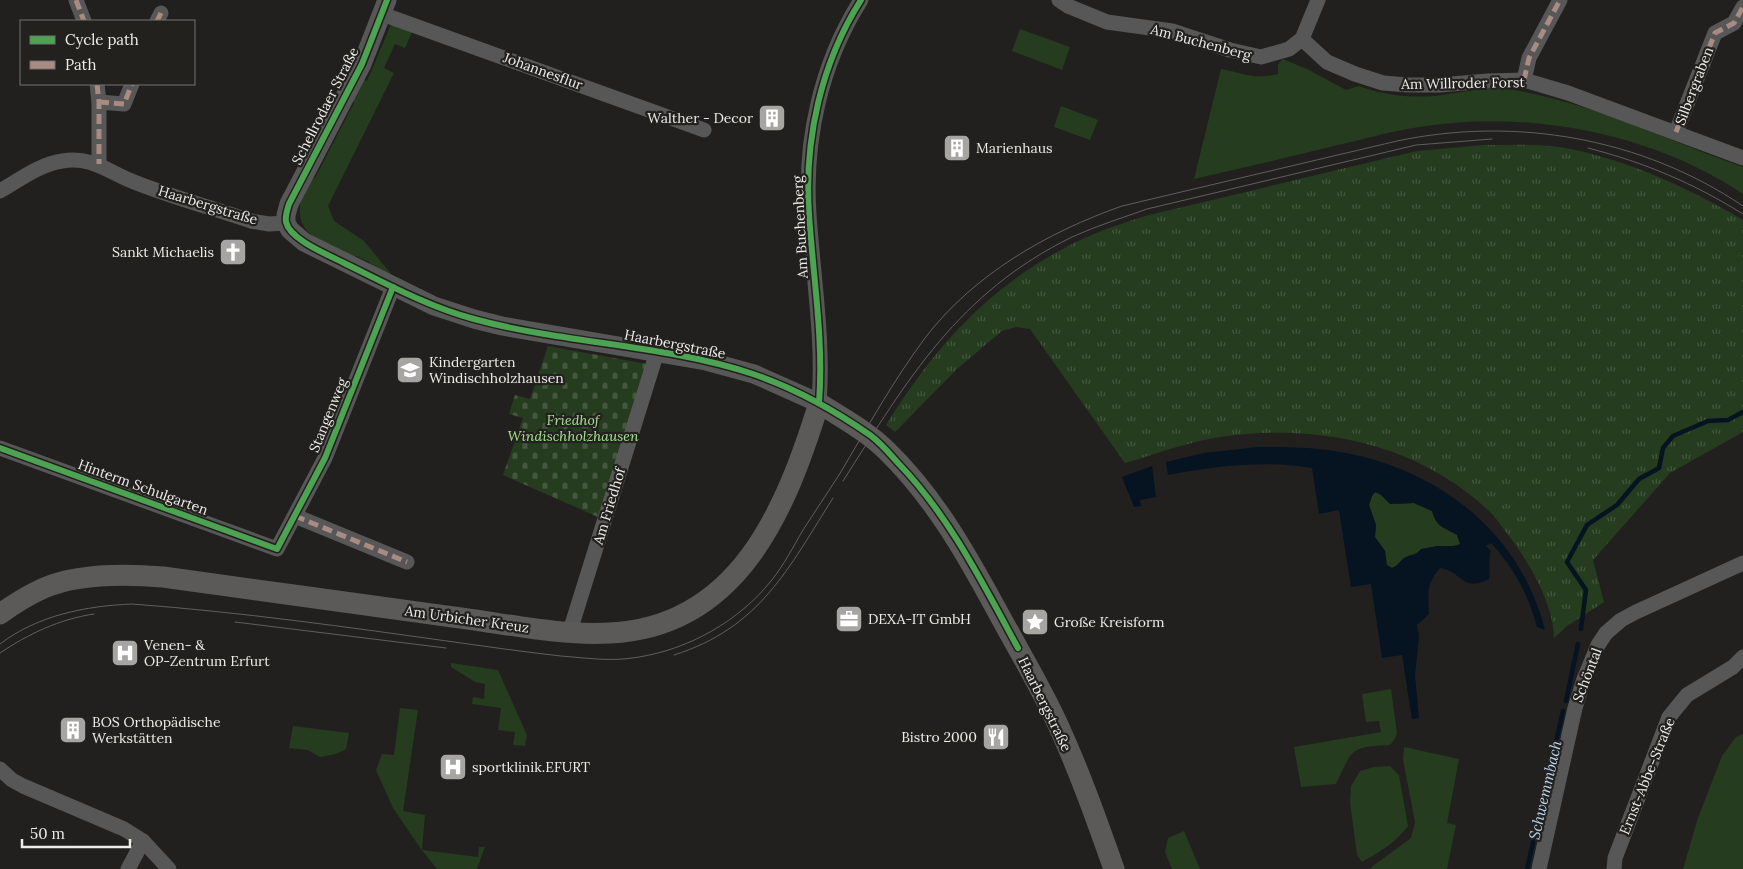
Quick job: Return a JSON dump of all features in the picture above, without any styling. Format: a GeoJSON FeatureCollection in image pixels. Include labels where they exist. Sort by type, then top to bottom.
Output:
{"type":"FeatureCollection","features":[{"type":"Feature","properties":{"kind":"main road","name":"Am Urbicher Kreuz"},"geometry":{"type":"LineString","coordinates":[[0,614],[20,600],[45,587],[104,575],[132,575],[163,577],[570,632],[609,633],[661,625],[705,601],[727,583],[766,536],[782,505],[819,403]]}},
{"type":"Feature","properties":{"kind":"main road","name":"Haarbergstraße"},"geometry":{"type":"LineString","coordinates":[[819,403],[871,436],[887,450],[922,489],[963,547],[1059,726],[1114,869]]}},
{"type":"Feature","properties":{"kind":"street"},"geometry":{"type":"LineString","coordinates":[[76,0],[84,20]]}},
{"type":"Feature","properties":{"kind":"street","name":"Am Buchenberg"},"geometry":{"type":"LineString","coordinates":[[819,403],[822,359],[809,212],[808,178],[811,135],[823,82],[861,0]]}},
{"type":"Feature","properties":{"kind":"street","name":"Am Buchenberg"},"geometry":{"type":"LineString","coordinates":[[1059,0],[1068,6],[1107,22],[1172,31],[1230,50],[1261,57],[1289,49],[1302,39]]}},
{"type":"Feature","properties":{"kind":"street"},"geometry":{"type":"LineString","coordinates":[[1302,39],[1318,0]]}},
{"type":"Feature","properties":{"kind":"street"},"geometry":{"type":"LineString","coordinates":[[1524,80],[1529,58],[1560,0]]}},
{"type":"Feature","properties":{"kind":"street","name":"Johannesflur"},"geometry":{"type":"LineString","coordinates":[[384,4],[704,130]]}},
{"type":"Feature","properties":{"kind":"street","name":"Schellrodaer Straße"},"geometry":{"type":"LineString","coordinates":[[286,223],[289,204],[362,64],[384,4]]}},
{"type":"Feature","properties":{"kind":"street","name":"Silbergraben"},"geometry":{"type":"LineString","coordinates":[[1676,132],[1715,33],[1739,24],[1743,7]]}},
{"type":"Feature","properties":{"kind":"street","name":"Am Willroder Forst"},"geometry":{"type":"LineString","coordinates":[[1302,39],[1327,62],[1383,83],[1439,85],[1524,80],[1568,93],[1743,158]]}},
{"type":"Feature","properties":{"kind":"street"},"geometry":{"type":"LineString","coordinates":[[97,85],[100,102],[99,164]]}},
{"type":"Feature","properties":{"kind":"street"},"geometry":{"type":"LineString","coordinates":[[100,102],[124,104],[132,85]]}},
{"type":"Feature","properties":{"kind":"street","name":"Haarbergstraße"},"geometry":{"type":"LineString","coordinates":[[0,190],[54,162],[76,160],[99,164],[132,181],[251,221],[269,224],[286,223],[290,230],[304,242],[434,306],[474,319],[706,361],[754,374],[819,403]]}},
{"type":"Feature","properties":{"kind":"street","name":"Stangenweg"},"geometry":{"type":"LineString","coordinates":[[277,549],[325,458],[393,287]]}},
{"type":"Feature","properties":{"kind":"street","name":"Am Friedhof"},"geometry":{"type":"LineString","coordinates":[[570,632],[657,352]]}},
{"type":"Feature","properties":{"kind":"street","name":"Hinterm Schulgarten"},"geometry":{"type":"LineString","coordinates":[[0,448],[277,549]]}},
{"type":"Feature","properties":{"kind":"street"},"geometry":{"type":"LineString","coordinates":[[295,516],[407,562]]}},
{"type":"Feature","properties":{"kind":"street","name":"Schöntal"},"geometry":{"type":"LineString","coordinates":[[1539,869],[1575,708],[1584,678],[1598,645],[1606,633],[1621,620],[1743,563]]}},
{"type":"Feature","properties":{"kind":"street","name":"Ernst-Abbe-Straße"},"geometry":{"type":"LineString","coordinates":[[1614,869],[1615,858],[1669,717],[1687,695],[1733,667],[1743,657]]}},
{"type":"Feature","properties":{"kind":"street"},"geometry":{"type":"LineString","coordinates":[[0,769],[12,780],[23,786],[124,829],[143,841],[169,869]]}},
{"type":"Feature","properties":{"kind":"street"},"geometry":{"type":"LineString","coordinates":[[128,869],[143,841]]}},
{"type":"Feature","properties":{"kind":"green space"},"geometry":{"type":"Polygon","coordinates":[[[392,22],[413,30],[405,48],[395,44],[384,68],[394,73],[328,206],[334,221],[364,241],[396,280],[373,269],[369,262],[356,256],[351,257],[314,237],[306,230],[301,221],[300,210],[302,196],[309,179],[315,178],[354,103],[353,95],[361,79],[367,81],[392,22]]]}},
{"type":"Feature","properties":{"kind":"green space"},"geometry":{"type":"Polygon","coordinates":[[[1020,29],[1070,47],[1062,70],[1012,51],[1020,29]]]}},
{"type":"Feature","properties":{"kind":"green space"},"geometry":{"type":"Polygon","coordinates":[[[1283,59],[1309,70],[1346,90],[1359,86],[1387,94],[1425,97],[1483,89],[1503,89],[1571,103],[1743,167],[1743,194],[1707,173],[1669,155],[1629,141],[1588,131],[1545,124],[1503,121],[1460,122],[1419,127],[1194,179],[1221,69],[1248,75],[1269,76],[1278,74],[1278,64],[1283,59]]]}},
{"type":"Feature","properties":{"kind":"green space"},"geometry":{"type":"Polygon","coordinates":[[[1061,106],[1098,120],[1090,140],[1054,127],[1061,106]]]}},
{"type":"Feature","properties":{"kind":"green space"},"geometry":{"type":"Polygon","coordinates":[[[1483,145],[1549,146],[1594,154],[1660,177],[1702,197],[1743,220],[1743,432],[1670,473],[1593,560],[1604,602],[1567,626],[1554,638],[1553,625],[1545,598],[1517,546],[1488,510],[1461,487],[1431,469],[1399,454],[1366,444],[1332,437],[1297,433],[1262,433],[1214,438],[1125,463],[1030,329],[1016,327],[1002,331],[957,369],[895,432],[886,425],[925,369],[967,320],[990,298],[1016,278],[1074,243],[1149,215],[1417,151],[1483,145]]]}},
{"type":"Feature","properties":{"kind":"green space","name":"Friedhof Windischholzhausen"},"geometry":{"type":"Polygon","coordinates":[[[548,346],[647,364],[598,517],[503,475],[523,418],[509,414],[515,395],[530,399],[548,346]]]}},
{"type":"Feature","properties":{"kind":"green space"},"geometry":{"type":"Polygon","coordinates":[[[1375,492],[1399,504],[1414,503],[1432,511],[1438,524],[1457,535],[1460,544],[1448,547],[1437,546],[1404,558],[1392,568],[1386,565],[1385,551],[1375,537],[1376,525],[1369,505],[1375,492]]]}},
{"type":"Feature","properties":{"kind":"green space"},"geometry":{"type":"Polygon","coordinates":[[[451,663],[498,670],[527,735],[525,746],[513,745],[515,732],[498,730],[501,708],[472,704],[473,697],[484,699],[485,684],[475,682],[451,667],[451,663]]]}},
{"type":"Feature","properties":{"kind":"green space"},"geometry":{"type":"Polygon","coordinates":[[[1391,689],[1397,734],[1390,745],[1367,747],[1354,752],[1346,763],[1336,784],[1301,787],[1294,747],[1381,732],[1379,721],[1366,722],[1362,694],[1391,689]]]}},
{"type":"Feature","properties":{"kind":"green space"},"geometry":{"type":"Polygon","coordinates":[[[400,708],[418,710],[403,811],[425,815],[422,850],[478,857],[479,847],[485,847],[477,869],[437,869],[421,849],[393,808],[376,770],[382,754],[394,755],[400,708]]]}},
{"type":"Feature","properties":{"kind":"green space"},"geometry":{"type":"Polygon","coordinates":[[[293,726],[349,733],[346,749],[336,754],[320,757],[308,750],[289,748],[293,726]]]}},
{"type":"Feature","properties":{"kind":"green space"},"geometry":{"type":"Polygon","coordinates":[[[1743,734],[1743,869],[1683,869],[1698,818],[1722,756],[1736,737],[1743,734]]]}},
{"type":"Feature","properties":{"kind":"green space"},"geometry":{"type":"Polygon","coordinates":[[[1404,747],[1459,759],[1447,823],[1456,825],[1447,869],[1369,869],[1411,838],[1415,822],[1403,760],[1404,747]]]}},
{"type":"Feature","properties":{"kind":"green space"},"geometry":{"type":"Polygon","coordinates":[[[1390,766],[1399,775],[1408,826],[1381,851],[1362,862],[1357,855],[1350,802],[1351,786],[1360,771],[1374,767],[1390,766]]]}},
{"type":"Feature","properties":{"kind":"green space"},"geometry":{"type":"Polygon","coordinates":[[[1184,831],[1200,869],[1172,869],[1165,852],[1168,838],[1184,831]]]}},
{"type":"Feature","properties":{"kind":"water"},"geometry":{"type":"Polygon","coordinates":[[[1258,447],[1306,448],[1334,451],[1371,459],[1406,471],[1438,488],[1468,509],[1494,533],[1516,562],[1533,594],[1545,630],[1537,627],[1519,582],[1507,562],[1491,543],[1486,546],[1491,551],[1489,579],[1480,583],[1468,583],[1454,573],[1440,568],[1430,584],[1428,595],[1429,614],[1417,625],[1419,636],[1415,675],[1419,718],[1412,719],[1402,655],[1382,658],[1371,584],[1351,587],[1339,510],[1319,514],[1312,468],[1258,464],[1204,469],[1168,475],[1166,462],[1204,453],[1258,447]],[[1375,492],[1369,505],[1376,525],[1375,537],[1385,551],[1387,565],[1392,568],[1404,558],[1421,549],[1460,544],[1457,535],[1438,524],[1432,511],[1414,503],[1390,504],[1380,494],[1375,492]]]}},
{"type":"Feature","properties":{"kind":"water"},"geometry":{"type":"Polygon","coordinates":[[[1152,466],[1156,497],[1140,500],[1141,506],[1134,507],[1122,477],[1152,466]]]}},
{"type":"Feature","properties":{"kind":"waterway","name":"Schwemmbach"},"geometry":{"type":"LineString","coordinates":[[1581,629],[1586,590],[1567,562],[1587,525],[1617,505],[1639,479],[1659,468],[1663,448],[1673,436],[1708,421],[1728,420],[1743,412]]}},
{"type":"Feature","properties":{"kind":"waterway","name":"Schwemmbach"},"geometry":{"type":"LineString","coordinates":[[1566,701],[1578,644]]}},
{"type":"Feature","properties":{"kind":"waterway","name":"Schwemmbach"},"geometry":{"type":"LineString","coordinates":[[1527,869],[1563,711]]}},
{"type":"Feature","properties":{"kind":"tram line"},"geometry":{"type":"LineString","coordinates":[[0,644],[15,634],[46,619],[97,607],[132,604],[293,620],[561,656],[619,659],[658,653],[694,640],[728,621],[744,609],[771,581],[839,475],[902,371],[944,315],[989,275],[1014,258],[1040,242],[1094,217],[1122,206],[1397,141],[1442,134],[1487,131],[1532,133],[1577,139],[1621,149],[1663,164],[1704,183],[1743,206]]}},
{"type":"Feature","properties":{"kind":"tram line"},"geometry":{"type":"LineString","coordinates":[[843,481],[914,374],[939,342],[967,312],[997,284],[1032,259],[1072,237],[1147,209],[1416,145],[1492,139]]}},
{"type":"Feature","properties":{"kind":"tram line"},"geometry":{"type":"LineString","coordinates":[[1588,148],[1630,160],[1687,183],[1743,214]]}},
{"type":"Feature","properties":{"kind":"tram line"},"geometry":{"type":"LineString","coordinates":[[674,655],[704,643],[729,629],[750,612],[786,572],[833,498]]}},
{"type":"Feature","properties":{"kind":"tram line"},"geometry":{"type":"LineString","coordinates":[[0,653],[45,628],[81,616],[94,614]]}},
{"type":"Feature","properties":{"kind":"tram line"},"geometry":{"type":"LineString","coordinates":[[235,622],[446,648]]}},
{"type":"Feature","properties":{"kind":"marked path"},"geometry":{"type":"LineString","coordinates":[[76,0],[84,20]]}},
{"type":"Feature","properties":{"kind":"marked path"},"geometry":{"type":"LineString","coordinates":[[1524,80],[1529,58],[1560,0]]}},
{"type":"Feature","properties":{"kind":"marked path"},"geometry":{"type":"LineString","coordinates":[[1676,132],[1715,33],[1734,23],[1743,7]]}},
{"type":"Feature","properties":{"kind":"marked path"},"geometry":{"type":"LineString","coordinates":[[158,20],[161,13]]}},
{"type":"Feature","properties":{"kind":"marked path"},"geometry":{"type":"LineString","coordinates":[[97,85],[99,164]]}},
{"type":"Feature","properties":{"kind":"marked path"},"geometry":{"type":"LineString","coordinates":[[99,102],[124,104],[132,85]]}},
{"type":"Feature","properties":{"kind":"marked path"},"geometry":{"type":"LineString","coordinates":[[295,516],[407,562]]}},
{"type":"Feature","properties":{"kind":"cycle path"},"geometry":{"type":"LineString","coordinates":[[387,0],[362,64],[289,204],[286,215],[289,229],[302,241],[320,251],[424,302],[457,314],[543,334],[649,350],[719,364],[768,380],[828,408],[874,438],[917,484],[950,529],[1018,648]]}},
{"type":"Feature","properties":{"kind":"cycle path"},"geometry":{"type":"LineString","coordinates":[[819,403],[820,356],[809,214],[809,158],[818,103],[826,76],[835,50],[861,0]]}},
{"type":"Feature","properties":{"kind":"cycle path"},"geometry":{"type":"LineString","coordinates":[[0,448],[277,549],[325,458],[393,287]]}},
{"type":"Feature","properties":{"kind":"place","name":"Walther - Decor"},"geometry":{"type":"Point","coordinates":[772,118]}},
{"type":"Feature","properties":{"kind":"place","name":"Marienhaus"},"geometry":{"type":"Point","coordinates":[957,148]}},
{"type":"Feature","properties":{"kind":"place","name":"Sankt Michaelis"},"geometry":{"type":"Point","coordinates":[233,252]}},
{"type":"Feature","properties":{"kind":"place","name":"Kindergarten Windischholzhausen"},"geometry":{"type":"Point","coordinates":[410,370]}},
{"type":"Feature","properties":{"kind":"place","name":"DEXA-IT GmbH"},"geometry":{"type":"Point","coordinates":[849,619]}},
{"type":"Feature","properties":{"kind":"place","name":"Große Kreisform"},"geometry":{"type":"Point","coordinates":[1035,622]}},
{"type":"Feature","properties":{"kind":"place","name":"Venen- & OP-Zentrum Erfurt"},"geometry":{"type":"Point","coordinates":[125,653]}},
{"type":"Feature","properties":{"kind":"place","name":"BOS Orthopädische Werkstätten"},"geometry":{"type":"Point","coordinates":[73,730]}},
{"type":"Feature","properties":{"kind":"place","name":"Bistro 2000"},"geometry":{"type":"Point","coordinates":[996,737]}},
{"type":"Feature","properties":{"kind":"place","name":"sportklinik.EFURT"},"geometry":{"type":"Point","coordinates":[453,767]}}]}
